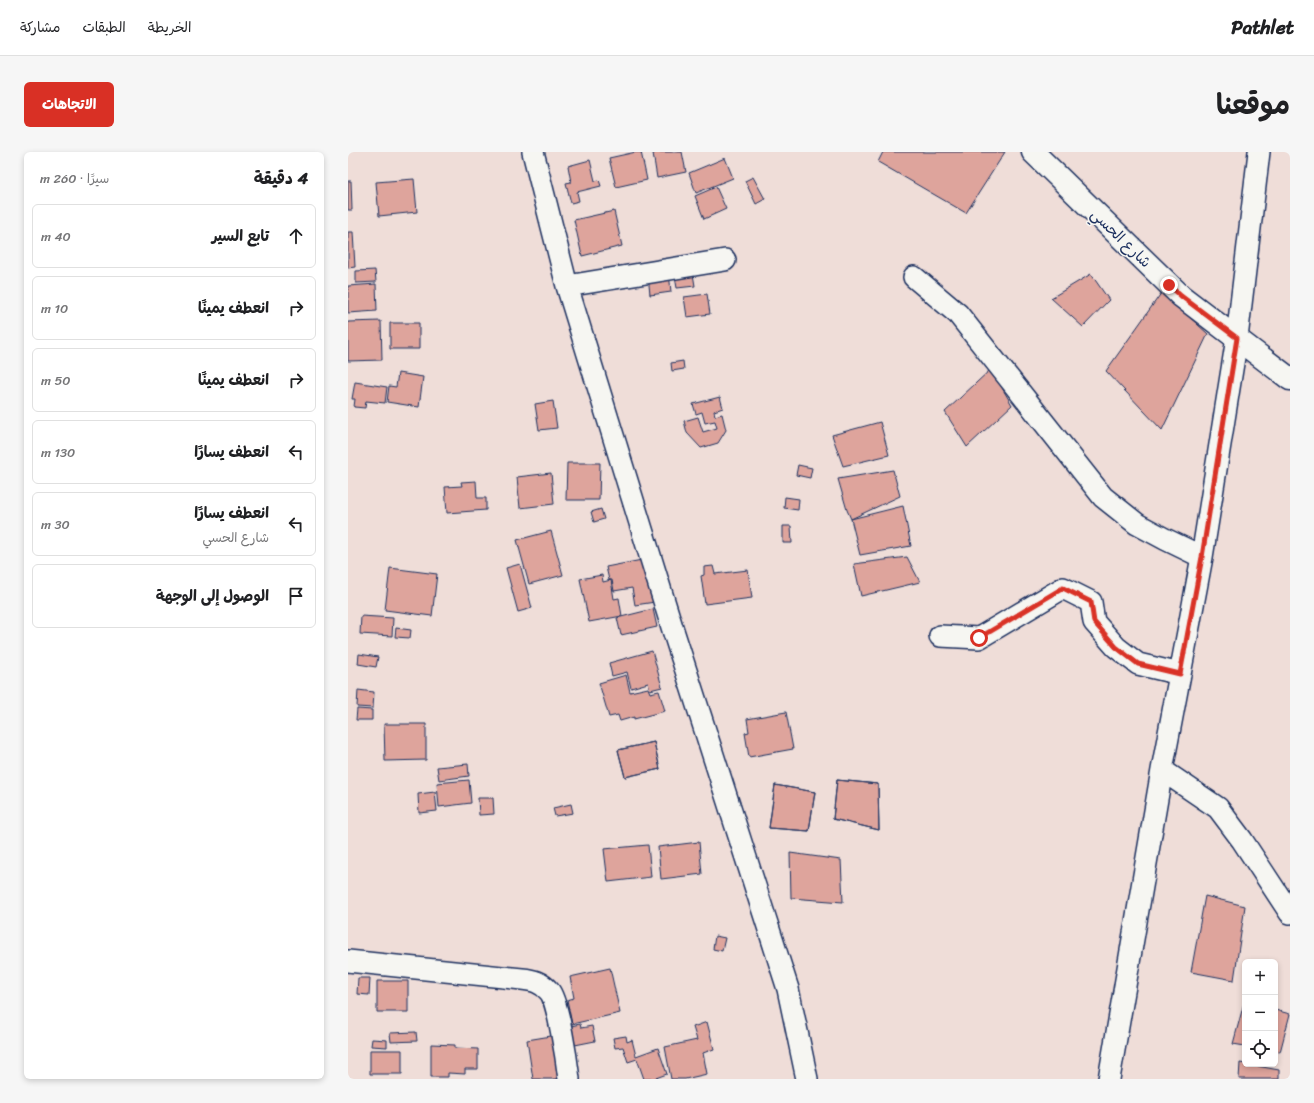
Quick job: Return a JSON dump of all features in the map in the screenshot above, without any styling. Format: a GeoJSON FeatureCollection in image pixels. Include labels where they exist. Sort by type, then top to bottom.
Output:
{"type":"FeatureCollection","features":[{"type":"Feature","properties":{"kind":"street"},"geometry":{"type":"LineString","coordinates":[[532,152],[567,286],[672,627],[788,989],[807,1079]]}},
{"type":"Feature","properties":{"kind":"street","name":"شارع الحسي"},"geometry":{"type":"LineString","coordinates":[[1033,152],[1181,296],[1290,379]]}},
{"type":"Feature","properties":{"kind":"street"},"geometry":{"type":"LineString","coordinates":[[1109,1079],[1162,770],[1202,557],[1237,338],[1259,152]]}},
{"type":"Feature","properties":{"kind":"street"},"geometry":{"type":"LineString","coordinates":[[567,286],[725,260]]}},
{"type":"Feature","properties":{"kind":"street"},"geometry":{"type":"LineString","coordinates":[[914,277],[958,314],[1103,497],[1138,524],[1202,557]]}},
{"type":"Feature","properties":{"kind":"street"},"geometry":{"type":"LineString","coordinates":[[940,636],[979,638],[1063,588],[1091,602],[1094,622],[1116,647],[1138,664],[1180,674]]}},
{"type":"Feature","properties":{"kind":"street"},"geometry":{"type":"LineString","coordinates":[[1162,770],[1218,808],[1242,840],[1290,913]]}},
{"type":"Feature","properties":{"kind":"street"},"geometry":{"type":"LineString","coordinates":[[348,961],[488,976],[522,978],[537,981],[550,992],[558,1014],[570,1079]]}},
{"type":"Feature","properties":{"kind":"building"},"geometry":{"type":"Polygon","coordinates":[[[641,152],[647,180],[616,187],[609,158],[641,152]]]}},
{"type":"Feature","properties":{"kind":"building"},"geometry":{"type":"Polygon","coordinates":[[[682,152],[686,172],[657,178],[653,153],[682,152]]]}},
{"type":"Feature","properties":{"kind":"building"},"geometry":{"type":"Polygon","coordinates":[[[883,152],[1005,152],[966,213],[878,162],[883,152]]]}},
{"type":"Feature","properties":{"kind":"building"},"geometry":{"type":"Polygon","coordinates":[[[725,158],[733,178],[696,193],[689,173],[725,158]]]}},
{"type":"Feature","properties":{"kind":"building"},"geometry":{"type":"Polygon","coordinates":[[[590,160],[595,181],[599,180],[601,186],[577,192],[579,201],[571,203],[566,183],[571,182],[568,166],[590,160]]]}},
{"type":"Feature","properties":{"kind":"building"},"geometry":{"type":"Polygon","coordinates":[[[753,177],[765,199],[756,204],[745,181],[753,177]]]}},
{"type":"Feature","properties":{"kind":"building"},"geometry":{"type":"Polygon","coordinates":[[[414,179],[417,212],[379,216],[376,182],[414,179]]]}},
{"type":"Feature","properties":{"kind":"building"},"geometry":{"type":"Polygon","coordinates":[[[348,181],[351,181],[352,210],[348,210],[348,181]]]}},
{"type":"Feature","properties":{"kind":"building"},"geometry":{"type":"Polygon","coordinates":[[[716,187],[726,209],[704,219],[695,196],[716,187]]]}},
{"type":"Feature","properties":{"kind":"building"},"geometry":{"type":"Polygon","coordinates":[[[614,211],[622,246],[582,256],[574,220],[614,211]]]}},
{"type":"Feature","properties":{"kind":"building"},"geometry":{"type":"Polygon","coordinates":[[[348,232],[353,232],[355,267],[348,268],[348,232]]]}},
{"type":"Feature","properties":{"kind":"building"},"geometry":{"type":"Polygon","coordinates":[[[692,268],[695,286],[677,288],[674,271],[692,268]]]}},
{"type":"Feature","properties":{"kind":"building"},"geometry":{"type":"Polygon","coordinates":[[[375,270],[376,282],[356,283],[356,271],[375,270]]]}},
{"type":"Feature","properties":{"kind":"building"},"geometry":{"type":"Polygon","coordinates":[[[669,272],[671,292],[650,295],[648,275],[669,272]]]}},
{"type":"Feature","properties":{"kind":"building"},"geometry":{"type":"Polygon","coordinates":[[[1091,274],[1109,300],[1083,327],[1051,298],[1091,274]]]}},
{"type":"Feature","properties":{"kind":"building"},"geometry":{"type":"Polygon","coordinates":[[[376,284],[377,311],[348,313],[348,286],[376,284]]]}},
{"type":"Feature","properties":{"kind":"building"},"geometry":{"type":"Polygon","coordinates":[[[1162,292],[1208,334],[1162,430],[1106,371],[1162,292]]]}},
{"type":"Feature","properties":{"kind":"building"},"geometry":{"type":"Polygon","coordinates":[[[707,294],[710,314],[687,317],[684,297],[707,294]]]}},
{"type":"Feature","properties":{"kind":"building"},"geometry":{"type":"Polygon","coordinates":[[[381,321],[382,360],[348,361],[348,322],[381,321]]]}},
{"type":"Feature","properties":{"kind":"building"},"geometry":{"type":"Polygon","coordinates":[[[390,323],[419,323],[419,349],[390,349],[390,323]]]}},
{"type":"Feature","properties":{"kind":"building"},"geometry":{"type":"Polygon","coordinates":[[[683,361],[684,369],[672,371],[671,363],[683,361]]]}},
{"type":"Feature","properties":{"kind":"building"},"geometry":{"type":"Polygon","coordinates":[[[991,369],[1012,405],[967,447],[945,412],[991,369]]]}},
{"type":"Feature","properties":{"kind":"building"},"geometry":{"type":"Polygon","coordinates":[[[398,373],[423,377],[419,407],[387,402],[389,386],[396,387],[398,373]]]}},
{"type":"Feature","properties":{"kind":"building"},"geometry":{"type":"Polygon","coordinates":[[[355,382],[387,387],[385,403],[366,401],[365,408],[354,407],[355,399],[352,399],[355,382]]]}},
{"type":"Feature","properties":{"kind":"building"},"geometry":{"type":"Polygon","coordinates":[[[720,397],[723,408],[714,411],[715,416],[722,414],[726,430],[718,443],[701,448],[687,433],[684,421],[698,417],[703,432],[717,428],[715,421],[705,423],[702,412],[696,414],[693,404],[720,397]]]}},
{"type":"Feature","properties":{"kind":"building"},"geometry":{"type":"Polygon","coordinates":[[[553,401],[557,428],[539,430],[535,404],[553,401]]]}},
{"type":"Feature","properties":{"kind":"building"},"geometry":{"type":"Polygon","coordinates":[[[880,422],[889,455],[843,466],[832,435],[880,422]]]}},
{"type":"Feature","properties":{"kind":"building"},"geometry":{"type":"Polygon","coordinates":[[[567,463],[600,463],[599,500],[566,500],[567,463]]]}},
{"type":"Feature","properties":{"kind":"building"},"geometry":{"type":"Polygon","coordinates":[[[798,465],[812,468],[810,478],[796,475],[798,465]]]}},
{"type":"Feature","properties":{"kind":"building"},"geometry":{"type":"Polygon","coordinates":[[[893,470],[900,496],[851,519],[838,479],[893,470]]]}},
{"type":"Feature","properties":{"kind":"building"},"geometry":{"type":"Polygon","coordinates":[[[551,473],[554,504],[520,508],[517,477],[551,473]]]}},
{"type":"Feature","properties":{"kind":"building"},"geometry":{"type":"Polygon","coordinates":[[[476,481],[477,498],[486,498],[486,510],[447,513],[445,487],[462,486],[461,482],[476,481]]]}},
{"type":"Feature","properties":{"kind":"building"},"geometry":{"type":"Polygon","coordinates":[[[785,497],[799,499],[798,510],[784,508],[785,497]]]}},
{"type":"Feature","properties":{"kind":"building"},"geometry":{"type":"Polygon","coordinates":[[[903,506],[911,546],[860,555],[851,519],[903,506]]]}},
{"type":"Feature","properties":{"kind":"building"},"geometry":{"type":"Polygon","coordinates":[[[601,509],[604,519],[594,522],[591,512],[601,509]]]}},
{"type":"Feature","properties":{"kind":"building"},"geometry":{"type":"Polygon","coordinates":[[[783,526],[791,526],[792,543],[783,543],[783,526]]]}},
{"type":"Feature","properties":{"kind":"building"},"geometry":{"type":"Polygon","coordinates":[[[551,531],[563,575],[529,584],[517,540],[551,531]]]}},
{"type":"Feature","properties":{"kind":"building"},"geometry":{"type":"Polygon","coordinates":[[[907,557],[920,582],[861,596],[854,564],[907,557]]]}},
{"type":"Feature","properties":{"kind":"building"},"geometry":{"type":"Polygon","coordinates":[[[647,559],[655,602],[635,605],[632,588],[614,591],[612,580],[609,580],[606,567],[647,559]]]}},
{"type":"Feature","properties":{"kind":"building"},"geometry":{"type":"Polygon","coordinates":[[[520,564],[532,608],[518,612],[506,568],[520,564]]]}},
{"type":"Feature","properties":{"kind":"building"},"geometry":{"type":"Polygon","coordinates":[[[713,566],[715,574],[748,570],[752,598],[705,604],[701,576],[704,575],[704,567],[713,566]]]}},
{"type":"Feature","properties":{"kind":"building"},"geometry":{"type":"Polygon","coordinates":[[[390,568],[437,574],[432,616],[385,610],[390,568]]]}},
{"type":"Feature","properties":{"kind":"building"},"geometry":{"type":"Polygon","coordinates":[[[602,575],[603,582],[611,580],[614,599],[619,598],[622,616],[589,622],[580,579],[602,575]]]}},
{"type":"Feature","properties":{"kind":"building"},"geometry":{"type":"Polygon","coordinates":[[[653,609],[657,627],[621,635],[617,618],[653,609]]]}},
{"type":"Feature","properties":{"kind":"building"},"geometry":{"type":"Polygon","coordinates":[[[361,616],[393,618],[392,636],[360,634],[361,616]]]}},
{"type":"Feature","properties":{"kind":"building"},"geometry":{"type":"Polygon","coordinates":[[[396,628],[411,630],[410,638],[395,637],[396,628]]]}},
{"type":"Feature","properties":{"kind":"building"},"geometry":{"type":"Polygon","coordinates":[[[652,651],[662,687],[650,690],[648,683],[631,688],[627,672],[612,676],[609,663],[652,651]]]}},
{"type":"Feature","properties":{"kind":"building"},"geometry":{"type":"Polygon","coordinates":[[[359,654],[378,657],[376,667],[358,664],[359,654]]]}},
{"type":"Feature","properties":{"kind":"building"},"geometry":{"type":"Polygon","coordinates":[[[626,675],[630,692],[648,688],[650,693],[659,691],[665,711],[620,721],[618,715],[609,717],[599,683],[626,675]]]}},
{"type":"Feature","properties":{"kind":"building"},"geometry":{"type":"Polygon","coordinates":[[[358,690],[374,692],[373,708],[357,707],[358,690]]]}},
{"type":"Feature","properties":{"kind":"building"},"geometry":{"type":"Polygon","coordinates":[[[357,709],[372,710],[372,720],[356,720],[357,709]]]}},
{"type":"Feature","properties":{"kind":"building"},"geometry":{"type":"Polygon","coordinates":[[[786,712],[793,749],[749,757],[745,733],[749,732],[747,719],[786,712]]]}},
{"type":"Feature","properties":{"kind":"building"},"geometry":{"type":"Polygon","coordinates":[[[384,724],[426,724],[426,760],[385,761],[384,724]]]}},
{"type":"Feature","properties":{"kind":"building"},"geometry":{"type":"Polygon","coordinates":[[[654,742],[660,769],[625,777],[618,750],[654,742]]]}},
{"type":"Feature","properties":{"kind":"building"},"geometry":{"type":"Polygon","coordinates":[[[654,742],[660,769],[625,777],[618,750],[654,742]]]}},
{"type":"Feature","properties":{"kind":"building"},"geometry":{"type":"Polygon","coordinates":[[[468,764],[469,776],[439,780],[437,767],[468,764]]]}},
{"type":"Feature","properties":{"kind":"building"},"geometry":{"type":"Polygon","coordinates":[[[469,780],[471,803],[439,807],[437,783],[469,780]]]}},
{"type":"Feature","properties":{"kind":"building"},"geometry":{"type":"Polygon","coordinates":[[[837,780],[878,784],[879,830],[833,819],[837,780]]]}},
{"type":"Feature","properties":{"kind":"building"},"geometry":{"type":"Polygon","coordinates":[[[837,780],[878,784],[879,830],[833,819],[837,780]]]}},
{"type":"Feature","properties":{"kind":"building"},"geometry":{"type":"Polygon","coordinates":[[[775,785],[815,792],[809,831],[769,828],[775,785]]]}},
{"type":"Feature","properties":{"kind":"building"},"geometry":{"type":"Polygon","coordinates":[[[775,785],[815,792],[809,831],[769,828],[775,785]]]}},
{"type":"Feature","properties":{"kind":"building"},"geometry":{"type":"Polygon","coordinates":[[[435,792],[437,811],[419,813],[418,794],[435,792]]]}},
{"type":"Feature","properties":{"kind":"building"},"geometry":{"type":"Polygon","coordinates":[[[478,798],[493,798],[494,814],[479,815],[478,798]]]}},
{"type":"Feature","properties":{"kind":"building"},"geometry":{"type":"Polygon","coordinates":[[[571,804],[573,813],[555,816],[553,808],[571,804]]]}},
{"type":"Feature","properties":{"kind":"building"},"geometry":{"type":"Polygon","coordinates":[[[699,842],[702,874],[661,879],[658,847],[699,842]]]}},
{"type":"Feature","properties":{"kind":"building"},"geometry":{"type":"Polygon","coordinates":[[[648,845],[651,877],[608,882],[604,849],[648,845]]]}},
{"type":"Feature","properties":{"kind":"building"},"geometry":{"type":"Polygon","coordinates":[[[790,853],[841,860],[843,902],[791,898],[790,853]]]}},
{"type":"Feature","properties":{"kind":"building"},"geometry":{"type":"Polygon","coordinates":[[[1205,896],[1245,906],[1234,980],[1191,972],[1205,896]]]}},
{"type":"Feature","properties":{"kind":"building"},"geometry":{"type":"Polygon","coordinates":[[[715,936],[725,938],[722,951],[713,949],[715,936]]]}},
{"type":"Feature","properties":{"kind":"building"},"geometry":{"type":"Polygon","coordinates":[[[610,968],[620,1013],[572,1024],[567,1000],[574,998],[570,977],[610,968]]]}},
{"type":"Feature","properties":{"kind":"building"},"geometry":{"type":"Polygon","coordinates":[[[358,978],[370,978],[369,995],[357,994],[358,978]]]}},
{"type":"Feature","properties":{"kind":"building"},"geometry":{"type":"Polygon","coordinates":[[[377,981],[408,981],[408,1012],[377,1012],[377,981]]]}},
{"type":"Feature","properties":{"kind":"building"},"geometry":{"type":"Polygon","coordinates":[[[1242,1010],[1242,1046],[1233,1044],[1242,1010]]]}},
{"type":"Feature","properties":{"kind":"building"},"geometry":{"type":"Polygon","coordinates":[[[1278,1011],[1290,1014],[1280,1052],[1278,1052],[1278,1011]]]}},
{"type":"Feature","properties":{"kind":"building"},"geometry":{"type":"Polygon","coordinates":[[[707,1022],[714,1049],[703,1053],[707,1074],[685,1079],[671,1079],[665,1047],[697,1040],[693,1027],[707,1022]]]}},
{"type":"Feature","properties":{"kind":"building"},"geometry":{"type":"Polygon","coordinates":[[[580,1024],[581,1028],[592,1026],[595,1041],[575,1045],[571,1026],[580,1024]]]}},
{"type":"Feature","properties":{"kind":"building"},"geometry":{"type":"Polygon","coordinates":[[[416,1032],[417,1041],[391,1042],[390,1033],[416,1032]]]}},
{"type":"Feature","properties":{"kind":"building"},"geometry":{"type":"Polygon","coordinates":[[[557,1035],[564,1079],[533,1079],[527,1040],[557,1035]]]}},
{"type":"Feature","properties":{"kind":"building"},"geometry":{"type":"Polygon","coordinates":[[[626,1036],[627,1042],[632,1040],[636,1056],[658,1048],[667,1074],[653,1079],[644,1079],[637,1059],[628,1062],[623,1047],[615,1048],[613,1038],[626,1036]]]}},
{"type":"Feature","properties":{"kind":"building"},"geometry":{"type":"Polygon","coordinates":[[[372,1039],[387,1040],[387,1047],[371,1046],[372,1039]]]}},
{"type":"Feature","properties":{"kind":"building"},"geometry":{"type":"Polygon","coordinates":[[[431,1044],[455,1045],[455,1048],[478,1049],[478,1069],[465,1069],[465,1074],[448,1073],[448,1077],[431,1077],[431,1044]]]}},
{"type":"Feature","properties":{"kind":"building"},"geometry":{"type":"Polygon","coordinates":[[[370,1050],[402,1050],[402,1074],[370,1074],[370,1050]]]}},
{"type":"Feature","properties":{"kind":"building"},"geometry":{"type":"Polygon","coordinates":[[[1240,1063],[1242,1063],[1242,1067],[1262,1067],[1279,1070],[1279,1079],[1239,1079],[1240,1063]]]}},
{"type":"Feature","properties":{"kind":"route"},"geometry":{"type":"LineString","coordinates":[[979,638],[1063,588],[1091,602],[1094,622],[1116,647],[1138,664],[1180,674],[1202,557],[1237,338],[1181,296],[1169,285]]}}]}
